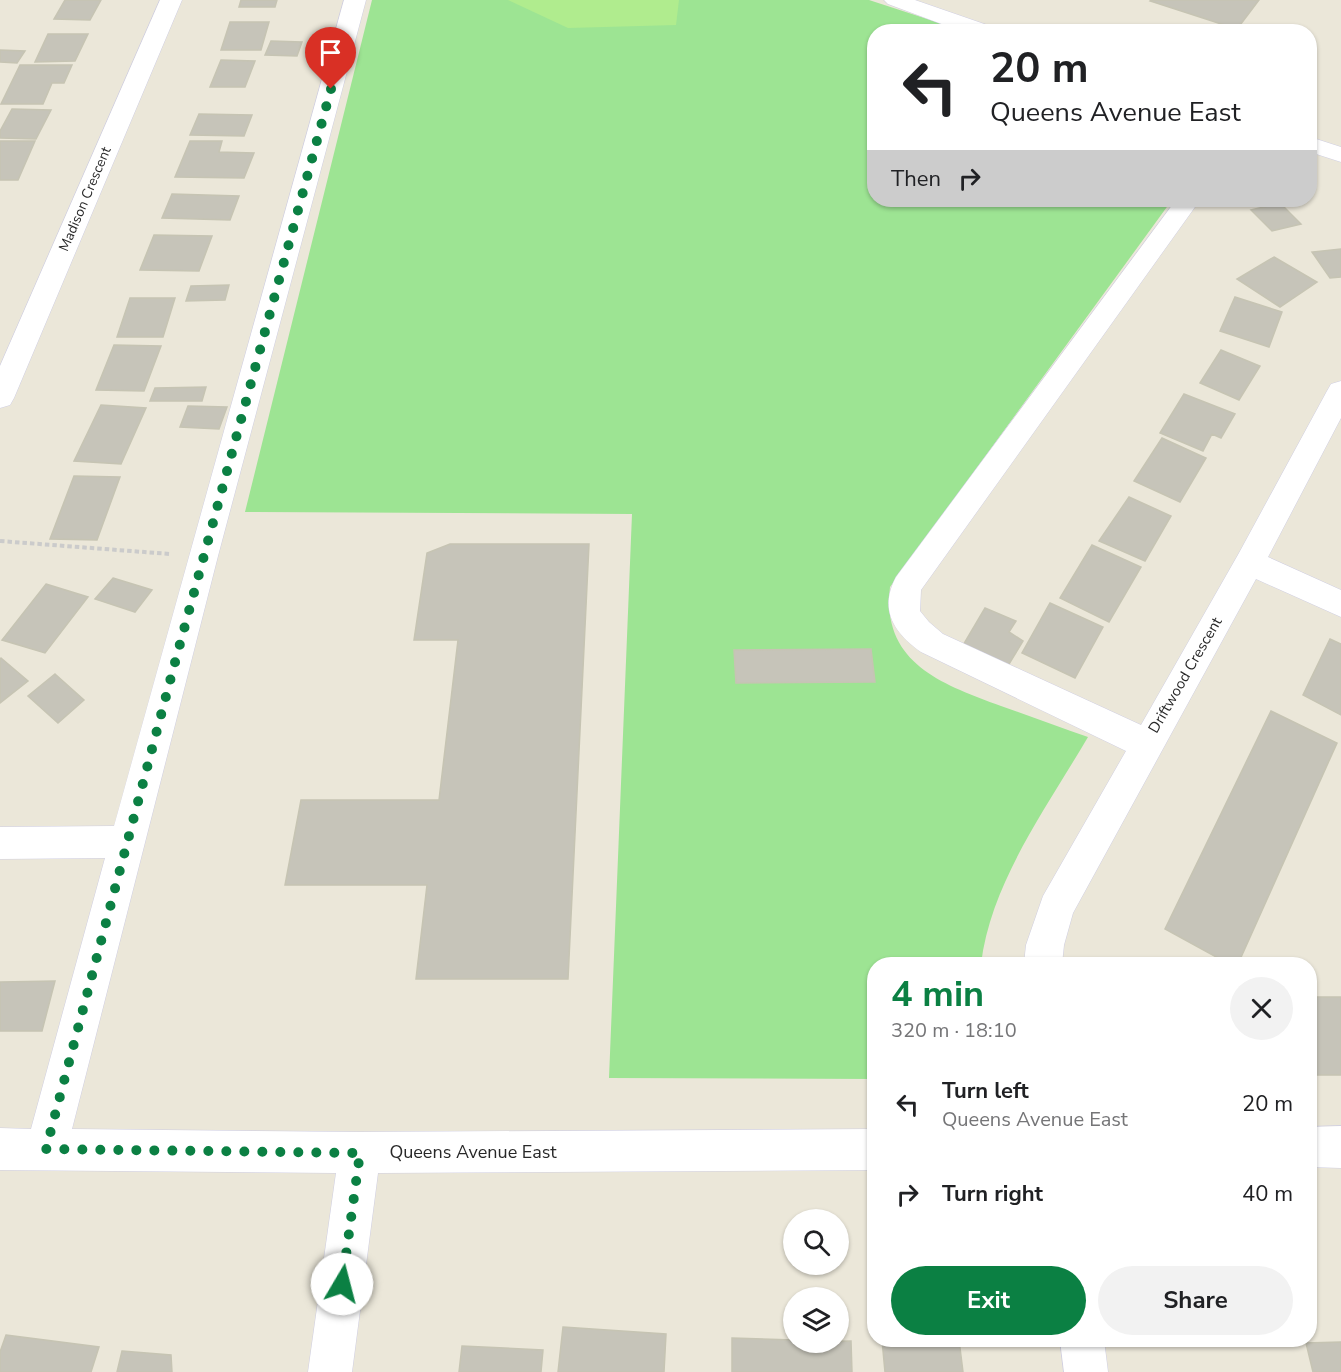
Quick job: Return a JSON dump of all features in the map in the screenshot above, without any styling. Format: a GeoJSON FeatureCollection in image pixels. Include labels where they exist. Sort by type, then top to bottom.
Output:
{"type":"FeatureCollection","features":[{"type":"Feature","properties":{"kind":"street","name":"Madison Crescent"},"geometry":{"type":"LineString","coordinates":[[0,398],[171,0]]}},
{"type":"Feature","properties":{"kind":"street"},"geometry":{"type":"LineString","coordinates":[[46,1149],[355,0]]}},
{"type":"Feature","properties":{"kind":"street"},"geometry":{"type":"LineString","coordinates":[[895,0],[962,24]]}},
{"type":"Feature","properties":{"kind":"street"},"geometry":{"type":"LineString","coordinates":[[1317,146],[1341,155]]}},
{"type":"Feature","properties":{"kind":"street"},"geometry":{"type":"LineString","coordinates":[[1146,744],[932,642],[916,632],[906,618],[903,596],[914,576],[1183,207]]}},
{"type":"Feature","properties":{"kind":"street","name":"Driftwood Crescent"},"geometry":{"type":"LineString","coordinates":[[1043,957],[1056,908],[1250,562],[1341,391]]}},
{"type":"Feature","properties":{"kind":"street"},"geometry":{"type":"LineString","coordinates":[[1250,562],[1341,604]]}},
{"type":"Feature","properties":{"kind":"street"},"geometry":{"type":"LineString","coordinates":[[0,843],[127,842]]}},
{"type":"Feature","properties":{"kind":"street"},"geometry":{"type":"LineString","coordinates":[[1317,1147],[1341,1147]]}},
{"type":"Feature","properties":{"kind":"street","name":"Queens Avenue East"},"geometry":{"type":"LineString","coordinates":[[0,1149],[360,1153],[867,1150]]}},
{"type":"Feature","properties":{"kind":"street"},"geometry":{"type":"LineString","coordinates":[[330,1372],[360,1153]]}},
{"type":"Feature","properties":{"kind":"street"},"geometry":{"type":"LineString","coordinates":[[1083,1347],[1086,1372]]}},
{"type":"Feature","properties":{"kind":"path"},"geometry":{"type":"LineString","coordinates":[[0,541],[204,556]]}},
{"type":"Feature","properties":{"kind":"green space"},"geometry":{"type":"Polygon","coordinates":[[[372,0],[869,0],[943,24],[867,24],[867,207],[1167,207],[890,587],[890,613],[895,635],[920,667],[957,689],[1088,737],[1008,875],[996,904],[982,957],[867,957],[867,1079],[609,1078],[632,514],[245,512],[372,0]]]}},
{"type":"Feature","properties":{"kind":"green space"},"geometry":{"type":"Polygon","coordinates":[[[508,0],[679,0],[676,25],[568,28],[508,0]]]}},
{"type":"Feature","properties":{"kind":"building"},"geometry":{"type":"Polygon","coordinates":[[[65,0],[101,0],[90,20],[54,19],[65,0]]]}},
{"type":"Feature","properties":{"kind":"building"},"geometry":{"type":"Polygon","coordinates":[[[241,0],[277,0],[275,7],[239,7],[241,0]]]}},
{"type":"Feature","properties":{"kind":"building"},"geometry":{"type":"Polygon","coordinates":[[[1259,0],[1241,24],[1221,24],[1150,1],[1259,0]]]}},
{"type":"Feature","properties":{"kind":"building"},"geometry":{"type":"Polygon","coordinates":[[[230,22],[269,22],[261,50],[221,50],[230,22]]]}},
{"type":"Feature","properties":{"kind":"building"},"geometry":{"type":"Polygon","coordinates":[[[48,34],[88,34],[75,61],[35,62],[48,34]]]}},
{"type":"Feature","properties":{"kind":"building"},"geometry":{"type":"Polygon","coordinates":[[[271,41],[302,42],[297,56],[265,55],[271,41]]]}},
{"type":"Feature","properties":{"kind":"building"},"geometry":{"type":"Polygon","coordinates":[[[0,50],[25,51],[17,63],[0,62],[0,50]]]}},
{"type":"Feature","properties":{"kind":"building"},"geometry":{"type":"Polygon","coordinates":[[[221,60],[255,61],[245,87],[210,87],[221,60]]]}},
{"type":"Feature","properties":{"kind":"building"},"geometry":{"type":"Polygon","coordinates":[[[20,65],[72,65],[64,83],[52,83],[43,104],[1,104],[20,65]]]}},
{"type":"Feature","properties":{"kind":"building"},"geometry":{"type":"Polygon","coordinates":[[[12,109],[51,110],[36,139],[0,138],[0,131],[12,109]]]}},
{"type":"Feature","properties":{"kind":"building"},"geometry":{"type":"Polygon","coordinates":[[[199,114],[252,115],[244,136],[190,135],[199,114]]]}},
{"type":"Feature","properties":{"kind":"building"},"geometry":{"type":"Polygon","coordinates":[[[0,141],[35,141],[18,180],[0,180],[0,141]]]}},
{"type":"Feature","properties":{"kind":"building"},"geometry":{"type":"Polygon","coordinates":[[[190,141],[222,141],[219,152],[254,153],[244,178],[175,177],[190,141]]]}},
{"type":"Feature","properties":{"kind":"building"},"geometry":{"type":"Polygon","coordinates":[[[172,194],[239,196],[230,220],[162,218],[172,194]]]}},
{"type":"Feature","properties":{"kind":"building"},"geometry":{"type":"Polygon","coordinates":[[[1263,207],[1284,207],[1301,224],[1272,231],[1251,210],[1263,207]]]}},
{"type":"Feature","properties":{"kind":"building"},"geometry":{"type":"Polygon","coordinates":[[[154,235],[212,236],[199,271],[140,270],[154,235]]]}},
{"type":"Feature","properties":{"kind":"building"},"geometry":{"type":"Polygon","coordinates":[[[1341,249],[1341,277],[1330,278],[1312,252],[1341,249]]]}},
{"type":"Feature","properties":{"kind":"building"},"geometry":{"type":"Polygon","coordinates":[[[1274,257],[1317,282],[1280,307],[1237,279],[1274,257]]]}},
{"type":"Feature","properties":{"kind":"building"},"geometry":{"type":"Polygon","coordinates":[[[229,285],[225,300],[186,301],[191,286],[229,285]]]}},
{"type":"Feature","properties":{"kind":"building"},"geometry":{"type":"Polygon","coordinates":[[[1235,297],[1282,312],[1269,347],[1220,331],[1235,297]]]}},
{"type":"Feature","properties":{"kind":"building"},"geometry":{"type":"Polygon","coordinates":[[[130,298],[175,298],[163,337],[117,337],[130,298]]]}},
{"type":"Feature","properties":{"kind":"building"},"geometry":{"type":"Polygon","coordinates":[[[114,345],[161,346],[144,391],[96,390],[114,345]]]}},
{"type":"Feature","properties":{"kind":"building"},"geometry":{"type":"Polygon","coordinates":[[[1221,350],[1260,366],[1239,400],[1200,383],[1221,350]]]}},
{"type":"Feature","properties":{"kind":"building"},"geometry":{"type":"Polygon","coordinates":[[[206,387],[202,401],[150,401],[155,388],[206,387]]]}},
{"type":"Feature","properties":{"kind":"building"},"geometry":{"type":"Polygon","coordinates":[[[1184,394],[1235,414],[1221,438],[1212,434],[1203,451],[1160,433],[1184,394]]]}},
{"type":"Feature","properties":{"kind":"building"},"geometry":{"type":"Polygon","coordinates":[[[101,405],[146,408],[121,464],[74,461],[101,405]]]}},
{"type":"Feature","properties":{"kind":"building"},"geometry":{"type":"Polygon","coordinates":[[[188,406],[227,407],[219,429],[180,427],[188,406]]]}},
{"type":"Feature","properties":{"kind":"building"},"geometry":{"type":"Polygon","coordinates":[[[1162,438],[1206,458],[1180,502],[1134,481],[1162,438]]]}},
{"type":"Feature","properties":{"kind":"building"},"geometry":{"type":"Polygon","coordinates":[[[74,476],[120,477],[97,540],[50,539],[74,476]]]}},
{"type":"Feature","properties":{"kind":"building"},"geometry":{"type":"Polygon","coordinates":[[[1129,497],[1171,516],[1145,561],[1099,541],[1129,497]]]}},
{"type":"Feature","properties":{"kind":"building"},"geometry":{"type":"Polygon","coordinates":[[[450,544],[589,544],[568,979],[416,979],[427,885],[285,885],[301,800],[439,800],[458,640],[414,640],[427,553],[450,544]]]}},
{"type":"Feature","properties":{"kind":"building"},"geometry":{"type":"Polygon","coordinates":[[[1092,545],[1141,567],[1109,622],[1060,598],[1092,545]]]}},
{"type":"Feature","properties":{"kind":"building"},"geometry":{"type":"Polygon","coordinates":[[[113,578],[152,590],[135,612],[95,599],[113,578]]]}},
{"type":"Feature","properties":{"kind":"building"},"geometry":{"type":"Polygon","coordinates":[[[46,584],[88,597],[45,653],[2,640],[46,584]]]}},
{"type":"Feature","properties":{"kind":"building"},"geometry":{"type":"Polygon","coordinates":[[[1050,603],[1103,627],[1075,678],[1022,653],[1050,603]]]}},
{"type":"Feature","properties":{"kind":"building"},"geometry":{"type":"Polygon","coordinates":[[[985,608],[1016,621],[1009,632],[1023,641],[1006,669],[962,647],[985,608]]]}},
{"type":"Feature","properties":{"kind":"building"},"geometry":{"type":"Polygon","coordinates":[[[1330,639],[1341,644],[1341,715],[1303,695],[1330,639]]]}},
{"type":"Feature","properties":{"kind":"building"},"geometry":{"type":"Polygon","coordinates":[[[871,649],[875,682],[736,683],[734,650],[871,649]]]}},
{"type":"Feature","properties":{"kind":"building"},"geometry":{"type":"Polygon","coordinates":[[[0,659],[28,681],[0,703],[0,659]]]}},
{"type":"Feature","properties":{"kind":"building"},"geometry":{"type":"Polygon","coordinates":[[[55,674],[84,700],[58,723],[28,696],[55,674]]]}},
{"type":"Feature","properties":{"kind":"building"},"geometry":{"type":"Polygon","coordinates":[[[1271,711],[1337,743],[1241,957],[1216,957],[1165,929],[1271,711]]]}},
{"type":"Feature","properties":{"kind":"building"},"geometry":{"type":"Polygon","coordinates":[[[55,981],[42,1031],[0,1031],[0,982],[55,981]]]}},
{"type":"Feature","properties":{"kind":"building"},"geometry":{"type":"Polygon","coordinates":[[[1317,997],[1341,997],[1341,1075],[1317,1075],[1317,997]]]}},
{"type":"Feature","properties":{"kind":"building"},"geometry":{"type":"Polygon","coordinates":[[[563,1327],[666,1334],[664,1372],[558,1372],[563,1327]]]}},
{"type":"Feature","properties":{"kind":"building"},"geometry":{"type":"Polygon","coordinates":[[[6,1335],[99,1347],[91,1372],[0,1372],[0,1352],[6,1335]]]}},
{"type":"Feature","properties":{"kind":"building"},"geometry":{"type":"Polygon","coordinates":[[[732,1338],[783,1340],[783,1353],[849,1353],[849,1341],[851,1341],[852,1372],[732,1372],[732,1338]]]}},
{"type":"Feature","properties":{"kind":"building"},"geometry":{"type":"Polygon","coordinates":[[[1341,1342],[1341,1372],[1313,1372],[1307,1347],[1317,1347],[1317,1343],[1341,1342]]]}},
{"type":"Feature","properties":{"kind":"building"},"geometry":{"type":"Polygon","coordinates":[[[462,1346],[543,1350],[541,1372],[459,1372],[462,1346]]]}},
{"type":"Feature","properties":{"kind":"building"},"geometry":{"type":"Polygon","coordinates":[[[883,1347],[960,1347],[963,1372],[885,1372],[883,1347]]]}},
{"type":"Feature","properties":{"kind":"building"},"geometry":{"type":"Polygon","coordinates":[[[122,1351],[171,1355],[172,1372],[117,1372],[122,1351]]]}},
{"type":"Feature","properties":{"kind":"route"},"geometry":{"type":"LineString","coordinates":[[331,89],[46,1149],[360,1153],[342,1284]]}}]}
